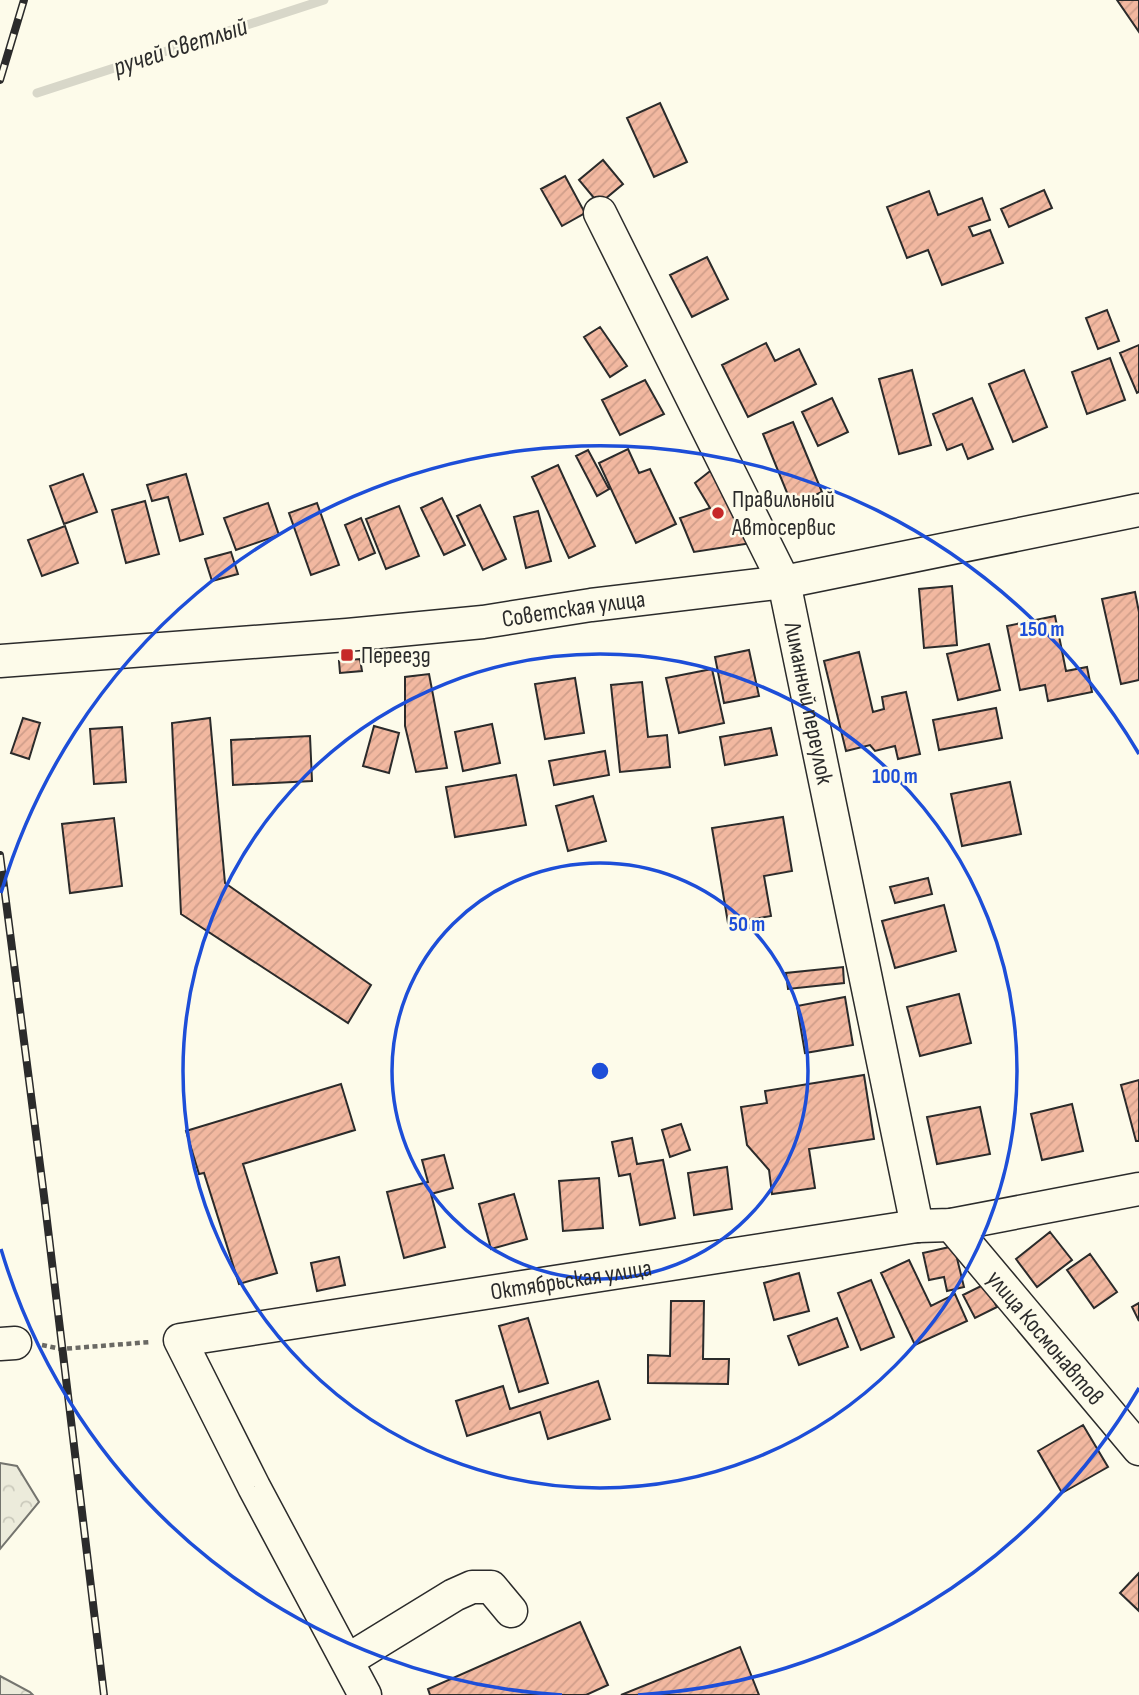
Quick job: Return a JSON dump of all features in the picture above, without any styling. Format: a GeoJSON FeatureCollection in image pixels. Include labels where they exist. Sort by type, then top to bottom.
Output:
{"type":"FeatureCollection","features":[{"type":"Feature","properties":{"kind":"street","name":"Лиманный переулок"},"geometry":{"type":"LineString","coordinates":[[600,213],[784,582],[917,1226]]}},
{"type":"Feature","properties":{"kind":"street","name":"Советская улица"},"geometry":{"type":"LineString","coordinates":[[0,661],[484,622],[784,582],[1139,510]]}},
{"type":"Feature","properties":{"kind":"street","name":"Октябрьская улица"},"geometry":{"type":"LineString","coordinates":[[180,1340],[917,1226],[951,1225],[1139,1189]]}},
{"type":"Feature","properties":{"kind":"street","name":"улица Космонавтов"},"geometry":{"type":"LineString","coordinates":[[951,1225],[1139,1449]]}},
{"type":"Feature","properties":{"kind":"street"},"geometry":{"type":"LineString","coordinates":[[180,1340],[254,1487],[365,1695]]}},
{"type":"Feature","properties":{"kind":"street"},"geometry":{"type":"LineString","coordinates":[[348,1660],[454,1595],[472,1587],[491,1587],[511,1611]]}},
{"type":"Feature","properties":{"kind":"path"},"geometry":{"type":"LineString","coordinates":[[7,1344],[44,1345],[61,1349],[180,1340]]}},
{"type":"Feature","properties":{"kind":"green space"},"geometry":{"type":"Polygon","coordinates":[[[0,1463],[17,1466],[39,1502],[0,1549],[0,1463]]]}},
{"type":"Feature","properties":{"kind":"green space"},"geometry":{"type":"Polygon","coordinates":[[[0,1676],[30,1692],[33,1695],[0,1695],[0,1676]]]}},
{"type":"Feature","properties":{"kind":"building"},"geometry":{"type":"Polygon","coordinates":[[[1117,0],[1139,0],[1139,32],[1117,0]]]}},
{"type":"Feature","properties":{"kind":"building"},"geometry":{"type":"Polygon","coordinates":[[[660,103],[687,162],[654,177],[627,118],[660,103]]]}},
{"type":"Feature","properties":{"kind":"building"},"geometry":{"type":"Polygon","coordinates":[[[603,160],[623,184],[599,204],[579,180],[603,160]]]}},
{"type":"Feature","properties":{"kind":"building"},"geometry":{"type":"Polygon","coordinates":[[[565,176],[585,213],[562,226],[541,189],[565,176]]]}},
{"type":"Feature","properties":{"kind":"building"},"geometry":{"type":"Polygon","coordinates":[[[1044,190],[1052,208],[1009,227],[1001,209],[1044,190]]]}},
{"type":"Feature","properties":{"kind":"building"},"geometry":{"type":"Polygon","coordinates":[[[929,191],[938,215],[982,198],[990,220],[969,227],[973,236],[990,230],[1003,263],[942,285],[928,250],[907,258],[887,207],[929,191]]]}},
{"type":"Feature","properties":{"kind":"building"},"geometry":{"type":"Polygon","coordinates":[[[707,257],[728,299],[692,317],[670,275],[707,257]]]}},
{"type":"Feature","properties":{"kind":"building"},"geometry":{"type":"Polygon","coordinates":[[[1107,310],[1119,341],[1098,349],[1086,318],[1107,310]]]}},
{"type":"Feature","properties":{"kind":"building"},"geometry":{"type":"Polygon","coordinates":[[[600,327],[627,366],[610,377],[584,337],[600,327]]]}},
{"type":"Feature","properties":{"kind":"building"},"geometry":{"type":"Polygon","coordinates":[[[766,343],[775,361],[799,349],[816,384],[748,417],[722,365],[766,343]]]}},
{"type":"Feature","properties":{"kind":"building"},"geometry":{"type":"Polygon","coordinates":[[[1139,345],[1139,392],[1137,393],[1120,353],[1139,345]]]}},
{"type":"Feature","properties":{"kind":"building"},"geometry":{"type":"Polygon","coordinates":[[[1110,358],[1125,400],[1087,414],[1072,372],[1110,358]]]}},
{"type":"Feature","properties":{"kind":"building"},"geometry":{"type":"Polygon","coordinates":[[[912,370],[931,445],[899,454],[879,379],[912,370]]]}},
{"type":"Feature","properties":{"kind":"building"},"geometry":{"type":"Polygon","coordinates":[[[1024,370],[1047,427],[1013,442],[989,384],[1024,370]]]}},
{"type":"Feature","properties":{"kind":"building"},"geometry":{"type":"Polygon","coordinates":[[[645,380],[664,414],[620,435],[602,400],[645,380]]]}},
{"type":"Feature","properties":{"kind":"building"},"geometry":{"type":"Polygon","coordinates":[[[832,398],[848,432],[818,446],[802,412],[832,398]]]}},
{"type":"Feature","properties":{"kind":"building"},"geometry":{"type":"Polygon","coordinates":[[[972,398],[993,449],[968,459],[962,444],[947,450],[933,414],[972,398]]]}},
{"type":"Feature","properties":{"kind":"building"},"geometry":{"type":"Polygon","coordinates":[[[793,422],[822,492],[792,505],[763,434],[793,422]]]}},
{"type":"Feature","properties":{"kind":"building"},"geometry":{"type":"Polygon","coordinates":[[[628,449],[639,473],[650,469],[676,524],[636,543],[599,463],[628,449]]]}},
{"type":"Feature","properties":{"kind":"building"},"geometry":{"type":"Polygon","coordinates":[[[588,450],[609,489],[597,496],[576,456],[588,450]]]}},
{"type":"Feature","properties":{"kind":"building"},"geometry":{"type":"Polygon","coordinates":[[[558,465],[595,546],[569,558],[532,477],[558,465]]]}},
{"type":"Feature","properties":{"kind":"building","name":"Правильный Автосервис"},"geometry":{"type":"Polygon","coordinates":[[[714,468],[758,542],[694,552],[680,518],[710,508],[695,483],[714,468]]]}},
{"type":"Feature","properties":{"kind":"building"},"geometry":{"type":"Polygon","coordinates":[[[83,474],[97,512],[64,524],[50,486],[83,474]]]}},
{"type":"Feature","properties":{"kind":"building"},"geometry":{"type":"Polygon","coordinates":[[[186,474],[203,534],[180,541],[168,497],[152,501],[147,485],[186,474]]]}},
{"type":"Feature","properties":{"kind":"building"},"geometry":{"type":"Polygon","coordinates":[[[442,498],[465,545],[444,555],[421,508],[442,498]]]}},
{"type":"Feature","properties":{"kind":"building"},"geometry":{"type":"Polygon","coordinates":[[[145,501],[159,554],[126,563],[112,510],[145,501]]]}},
{"type":"Feature","properties":{"kind":"building"},"geometry":{"type":"Polygon","coordinates":[[[268,503],[279,535],[236,550],[224,518],[268,503]]]}},
{"type":"Feature","properties":{"kind":"building"},"geometry":{"type":"Polygon","coordinates":[[[317,503],[339,565],[311,575],[289,513],[317,503]]]}},
{"type":"Feature","properties":{"kind":"building"},"geometry":{"type":"Polygon","coordinates":[[[480,505],[506,559],[483,570],[457,516],[480,505]]]}},
{"type":"Feature","properties":{"kind":"building"},"geometry":{"type":"Polygon","coordinates":[[[399,506],[419,556],[386,569],[366,519],[399,506]]]}},
{"type":"Feature","properties":{"kind":"building"},"geometry":{"type":"Polygon","coordinates":[[[538,511],[551,561],[526,568],[514,517],[538,511]]]}},
{"type":"Feature","properties":{"kind":"building"},"geometry":{"type":"Polygon","coordinates":[[[361,518],[375,553],[359,560],[345,525],[361,518]]]}},
{"type":"Feature","properties":{"kind":"building"},"geometry":{"type":"Polygon","coordinates":[[[65,526],[78,563],[42,576],[28,540],[65,526]]]}},
{"type":"Feature","properties":{"kind":"building"},"geometry":{"type":"Polygon","coordinates":[[[231,552],[238,574],[212,581],[205,559],[231,552]]]}},
{"type":"Feature","properties":{"kind":"building"},"geometry":{"type":"Polygon","coordinates":[[[952,586],[957,645],[924,648],[919,589],[952,586]]]}},
{"type":"Feature","properties":{"kind":"building"},"geometry":{"type":"Polygon","coordinates":[[[1135,592],[1139,612],[1139,680],[1121,684],[1102,599],[1135,592]]]}},
{"type":"Feature","properties":{"kind":"building"},"geometry":{"type":"Polygon","coordinates":[[[1055,616],[1066,671],[1087,667],[1092,692],[1048,701],[1045,685],[1020,690],[1007,626],[1055,616]]]}},
{"type":"Feature","properties":{"kind":"building"},"geometry":{"type":"Polygon","coordinates":[[[989,644],[1000,690],[958,700],[947,654],[989,644]]]}},
{"type":"Feature","properties":{"kind":"building"},"geometry":{"type":"Polygon","coordinates":[[[749,650],[759,696],[724,703],[715,657],[749,650]]]}},
{"type":"Feature","properties":{"kind":"building"},"geometry":{"type":"Polygon","coordinates":[[[859,652],[873,712],[884,709],[882,697],[906,692],[920,754],[898,759],[895,746],[875,751],[870,745],[846,751],[824,661],[859,652]]]}},
{"type":"Feature","properties":{"kind":"building"},"geometry":{"type":"Polygon","coordinates":[[[360,659],[362,671],[340,673],[339,661],[360,659]]]}},
{"type":"Feature","properties":{"kind":"building"},"geometry":{"type":"Polygon","coordinates":[[[712,669],[724,723],[679,733],[666,678],[712,669]]]}},
{"type":"Feature","properties":{"kind":"building"},"geometry":{"type":"Polygon","coordinates":[[[429,674],[447,768],[416,772],[405,726],[405,677],[429,674]]]}},
{"type":"Feature","properties":{"kind":"building"},"geometry":{"type":"Polygon","coordinates":[[[575,678],[584,733],[545,739],[535,684],[575,678]]]}},
{"type":"Feature","properties":{"kind":"building"},"geometry":{"type":"Polygon","coordinates":[[[642,682],[648,737],[667,735],[670,767],[620,772],[611,685],[642,682]]]}},
{"type":"Feature","properties":{"kind":"building"},"geometry":{"type":"Polygon","coordinates":[[[996,708],[1002,738],[939,750],[933,720],[996,708]]]}},
{"type":"Feature","properties":{"kind":"building"},"geometry":{"type":"Polygon","coordinates":[[[23,718],[40,723],[29,759],[11,753],[23,718]]]}},
{"type":"Feature","properties":{"kind":"building"},"geometry":{"type":"Polygon","coordinates":[[[210,718],[225,883],[371,985],[348,1023],[181,914],[172,723],[210,718]]]}},
{"type":"Feature","properties":{"kind":"building"},"geometry":{"type":"Polygon","coordinates":[[[492,724],[500,763],[463,771],[455,732],[492,724]]]}},
{"type":"Feature","properties":{"kind":"building"},"geometry":{"type":"Polygon","coordinates":[[[374,726],[399,733],[389,773],[363,766],[374,726]]]}},
{"type":"Feature","properties":{"kind":"building"},"geometry":{"type":"Polygon","coordinates":[[[122,727],[126,782],[94,784],[90,729],[122,727]]]}},
{"type":"Feature","properties":{"kind":"building"},"geometry":{"type":"Polygon","coordinates":[[[771,728],[777,755],[725,765],[720,737],[771,728]]]}},
{"type":"Feature","properties":{"kind":"building"},"geometry":{"type":"Polygon","coordinates":[[[310,736],[312,781],[233,785],[231,740],[310,736]]]}},
{"type":"Feature","properties":{"kind":"building"},"geometry":{"type":"Polygon","coordinates":[[[605,751],[609,775],[554,785],[549,761],[605,751]]]}},
{"type":"Feature","properties":{"kind":"building"},"geometry":{"type":"Polygon","coordinates":[[[516,775],[526,825],[455,837],[446,787],[516,775]]]}},
{"type":"Feature","properties":{"kind":"building"},"geometry":{"type":"Polygon","coordinates":[[[1010,782],[1021,834],[962,846],[951,794],[1010,782]]]}},
{"type":"Feature","properties":{"kind":"building"},"geometry":{"type":"Polygon","coordinates":[[[593,796],[606,841],[568,851],[556,806],[593,796]]]}},
{"type":"Feature","properties":{"kind":"building"},"geometry":{"type":"Polygon","coordinates":[[[783,817],[792,871],[764,876],[771,916],[728,923],[712,828],[783,817]]]}},
{"type":"Feature","properties":{"kind":"building"},"geometry":{"type":"Polygon","coordinates":[[[114,818],[122,886],[70,893],[62,824],[114,818]]]}},
{"type":"Feature","properties":{"kind":"building"},"geometry":{"type":"Polygon","coordinates":[[[928,878],[932,894],[895,903],[890,887],[928,878]]]}},
{"type":"Feature","properties":{"kind":"building"},"geometry":{"type":"Polygon","coordinates":[[[944,905],[956,951],[895,968],[882,921],[944,905]]]}},
{"type":"Feature","properties":{"kind":"building"},"geometry":{"type":"Polygon","coordinates":[[[843,967],[844,983],[788,989],[786,973],[843,967]]]}},
{"type":"Feature","properties":{"kind":"building"},"geometry":{"type":"Polygon","coordinates":[[[959,994],[971,1043],[920,1056],[907,1007],[959,994]]]}},
{"type":"Feature","properties":{"kind":"building"},"geometry":{"type":"Polygon","coordinates":[[[845,997],[853,1045],[805,1053],[797,1006],[845,997]]]}},
{"type":"Feature","properties":{"kind":"building"},"geometry":{"type":"Polygon","coordinates":[[[864,1075],[874,1139],[809,1149],[815,1188],[772,1194],[769,1170],[747,1145],[741,1107],[767,1103],[765,1091],[864,1075]]]}},
{"type":"Feature","properties":{"kind":"building"},"geometry":{"type":"Polygon","coordinates":[[[1139,1080],[1139,1141],[1136,1141],[1121,1085],[1139,1080]]]}},
{"type":"Feature","properties":{"kind":"building"},"geometry":{"type":"Polygon","coordinates":[[[341,1084],[355,1130],[243,1164],[277,1273],[239,1284],[204,1173],[199,1174],[186,1131],[341,1084]]]}},
{"type":"Feature","properties":{"kind":"building"},"geometry":{"type":"Polygon","coordinates":[[[1072,1104],[1083,1151],[1042,1160],[1031,1114],[1072,1104]]]}},
{"type":"Feature","properties":{"kind":"building"},"geometry":{"type":"Polygon","coordinates":[[[980,1107],[990,1154],[937,1164],[927,1117],[980,1107]]]}},
{"type":"Feature","properties":{"kind":"building"},"geometry":{"type":"Polygon","coordinates":[[[681,1124],[690,1150],[670,1157],[662,1130],[681,1124]]]}},
{"type":"Feature","properties":{"kind":"building"},"geometry":{"type":"Polygon","coordinates":[[[632,1138],[637,1164],[663,1160],[675,1218],[640,1225],[630,1174],[619,1176],[612,1142],[632,1138]]]}},
{"type":"Feature","properties":{"kind":"building"},"geometry":{"type":"Polygon","coordinates":[[[444,1155],[453,1188],[431,1194],[445,1247],[404,1258],[387,1192],[428,1182],[422,1160],[444,1155]]]}},
{"type":"Feature","properties":{"kind":"building"},"geometry":{"type":"Polygon","coordinates":[[[727,1167],[732,1209],[694,1215],[688,1173],[727,1167]]]}},
{"type":"Feature","properties":{"kind":"building"},"geometry":{"type":"Polygon","coordinates":[[[599,1178],[603,1228],[563,1231],[559,1181],[599,1178]]]}},
{"type":"Feature","properties":{"kind":"building"},"geometry":{"type":"Polygon","coordinates":[[[514,1194],[527,1239],[491,1249],[479,1204],[514,1194]]]}},
{"type":"Feature","properties":{"kind":"building"},"geometry":{"type":"Polygon","coordinates":[[[1050,1232],[1072,1260],[1037,1287],[1016,1259],[1050,1232]]]}},
{"type":"Feature","properties":{"kind":"building"},"geometry":{"type":"Polygon","coordinates":[[[954,1246],[964,1287],[947,1291],[944,1277],[929,1280],[923,1253],[954,1246]]]}},
{"type":"Feature","properties":{"kind":"building"},"geometry":{"type":"Polygon","coordinates":[[[1090,1254],[1117,1292],[1094,1308],[1067,1270],[1090,1254]]]}},
{"type":"Feature","properties":{"kind":"building"},"geometry":{"type":"Polygon","coordinates":[[[339,1257],[345,1285],[317,1291],[311,1263],[339,1257]]]}},
{"type":"Feature","properties":{"kind":"building"},"geometry":{"type":"Polygon","coordinates":[[[909,1260],[931,1306],[955,1294],[967,1321],[915,1345],[881,1273],[909,1260]]]}},
{"type":"Feature","properties":{"kind":"building"},"geometry":{"type":"Polygon","coordinates":[[[799,1273],[809,1311],[774,1320],[764,1283],[799,1273]]]}},
{"type":"Feature","properties":{"kind":"building"},"geometry":{"type":"Polygon","coordinates":[[[871,1280],[894,1337],[861,1350],[838,1293],[871,1280]]]}},
{"type":"Feature","properties":{"kind":"building"},"geometry":{"type":"Polygon","coordinates":[[[985,1284],[997,1307],[975,1318],[963,1295],[985,1284]]]}},
{"type":"Feature","properties":{"kind":"building"},"geometry":{"type":"Polygon","coordinates":[[[671,1301],[704,1301],[703,1359],[729,1359],[728,1384],[648,1383],[648,1355],[670,1356],[671,1301]]]}},
{"type":"Feature","properties":{"kind":"building"},"geometry":{"type":"Polygon","coordinates":[[[1139,1303],[1139,1321],[1132,1307],[1139,1303]]]}},
{"type":"Feature","properties":{"kind":"building"},"geometry":{"type":"Polygon","coordinates":[[[528,1318],[548,1383],[519,1392],[499,1326],[528,1318]]]}},
{"type":"Feature","properties":{"kind":"building"},"geometry":{"type":"Polygon","coordinates":[[[837,1318],[848,1347],[799,1365],[788,1336],[837,1318]]]}},
{"type":"Feature","properties":{"kind":"building"},"geometry":{"type":"Polygon","coordinates":[[[598,1381],[610,1419],[548,1439],[540,1412],[467,1436],[456,1401],[503,1386],[510,1409],[598,1381]]]}},
{"type":"Feature","properties":{"kind":"building"},"geometry":{"type":"Polygon","coordinates":[[[1083,1425],[1108,1467],[1062,1493],[1038,1451],[1083,1425]]]}},
{"type":"Feature","properties":{"kind":"building"},"geometry":{"type":"Polygon","coordinates":[[[1139,1573],[1139,1611],[1120,1593],[1139,1573]]]}},
{"type":"Feature","properties":{"kind":"building"},"geometry":{"type":"Polygon","coordinates":[[[580,1622],[608,1685],[586,1695],[430,1695],[428,1689],[580,1622]]]}},
{"type":"Feature","properties":{"kind":"building"},"geometry":{"type":"Polygon","coordinates":[[[740,1647],[759,1695],[621,1695],[740,1647]]]}},
{"type":"Feature","properties":{"kind":"waterway","name":"ручей Светлый"},"geometry":{"type":"LineString","coordinates":[[37,93],[324,0]]}},
{"type":"Feature","properties":{"kind":"railway"},"geometry":{"type":"LineString","coordinates":[[0,80],[24,0]]}},
{"type":"Feature","properties":{"kind":"railway"},"geometry":{"type":"LineString","coordinates":[[0,855],[104,1695]]}},
{"type":"Feature","properties":{"kind":"place","name":"Правильный Автосервис"},"geometry":{"type":"Point","coordinates":[718,513]}},
{"type":"Feature","properties":{"kind":"place","name":"Переезд"},"geometry":{"type":"Point","coordinates":[347,655]}}]}
